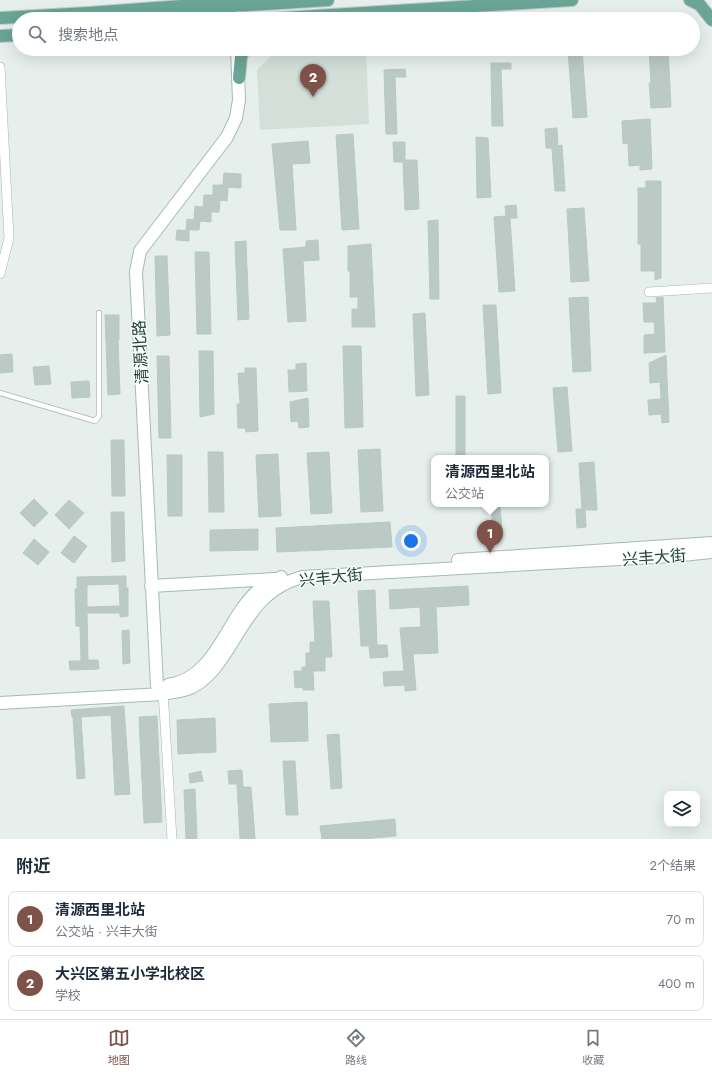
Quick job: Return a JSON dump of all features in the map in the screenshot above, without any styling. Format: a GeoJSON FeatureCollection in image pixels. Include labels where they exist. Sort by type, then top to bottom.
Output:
{"type":"FeatureCollection","features":[{"type":"Feature","properties":{"kind":"main road"},"geometry":{"type":"LineString","coordinates":[[182,6],[195,0]]}},
{"type":"Feature","properties":{"kind":"main road"},"geometry":{"type":"LineString","coordinates":[[101,12],[233,3],[320,0]]}},
{"type":"Feature","properties":{"kind":"main road"},"geometry":{"type":"LineString","coordinates":[[395,12],[572,0]]}},
{"type":"Feature","properties":{"kind":"main road"},"geometry":{"type":"LineString","coordinates":[[690,0],[700,4],[712,20]]}},
{"type":"Feature","properties":{"kind":"main road"},"geometry":{"type":"LineString","coordinates":[[0,18],[12,17]]}},
{"type":"Feature","properties":{"kind":"main road"},"geometry":{"type":"LineString","coordinates":[[0,36],[12,35]]}},
{"type":"Feature","properties":{"kind":"main road","name":"清源北路"},"geometry":{"type":"LineString","coordinates":[[160,690],[151,586],[136,272],[140,251],[227,137],[236,118],[239,100],[241,56]]}},
{"type":"Feature","properties":{"kind":"main road","name":"兴丰大街"},"geometry":{"type":"LineString","coordinates":[[0,703],[160,690],[183,682],[194,675],[209,660],[250,599],[262,587],[277,578],[307,569],[712,543]]}},
{"type":"Feature","properties":{"kind":"main road","name":"兴丰大街"},"geometry":{"type":"LineString","coordinates":[[0,696],[189,689],[202,681],[215,668],[249,615],[264,597],[288,581],[302,577],[672,556],[712,552]]}},
{"type":"Feature","properties":{"kind":"main road"},"geometry":{"type":"LineString","coordinates":[[151,586],[277,578]]}},
{"type":"Feature","properties":{"kind":"street"},"geometry":{"type":"LineString","coordinates":[[0,67],[9,238],[0,274]]}},
{"type":"Feature","properties":{"kind":"street"},"geometry":{"type":"LineString","coordinates":[[649,292],[712,288]]}},
{"type":"Feature","properties":{"kind":"street"},"geometry":{"type":"LineString","coordinates":[[160,690],[172,839]]}},
{"type":"Feature","properties":{"kind":"lane"},"geometry":{"type":"LineString","coordinates":[[0,392],[95,421],[99,416],[99,313]]}},
{"type":"Feature","properties":{"kind":"shaded area"},"geometry":{"type":"Polygon","coordinates":[[[271,56],[366,56],[369,124],[260,130],[257,70],[271,56]]]}},
{"type":"Feature","properties":{"kind":"building"},"geometry":{"type":"Polygon","coordinates":[[[568,56],[583,56],[587,117],[573,118],[568,56]]]}},
{"type":"Feature","properties":{"kind":"building"},"geometry":{"type":"Polygon","coordinates":[[[649,56],[668,56],[671,107],[651,108],[649,83],[651,83],[649,56]]]}},
{"type":"Feature","properties":{"kind":"building"},"geometry":{"type":"Polygon","coordinates":[[[491,63],[511,63],[511,69],[501,69],[503,126],[492,126],[491,63]]]}},
{"type":"Feature","properties":{"kind":"building"},"geometry":{"type":"Polygon","coordinates":[[[405,69],[406,77],[395,77],[397,134],[386,134],[384,70],[405,69]]]}},
{"type":"Feature","properties":{"kind":"building"},"geometry":{"type":"Polygon","coordinates":[[[650,119],[652,169],[640,170],[640,165],[629,166],[628,143],[623,144],[622,121],[650,119]]]}},
{"type":"Feature","properties":{"kind":"building"},"geometry":{"type":"Polygon","coordinates":[[[557,128],[558,146],[562,145],[565,191],[555,191],[552,148],[546,148],[545,129],[557,128]]]}},
{"type":"Feature","properties":{"kind":"building"},"geometry":{"type":"Polygon","coordinates":[[[353,134],[359,229],[342,230],[336,135],[353,134]]]}},
{"type":"Feature","properties":{"kind":"building"},"geometry":{"type":"Polygon","coordinates":[[[476,137],[488,138],[491,197],[477,198],[476,137]]]}},
{"type":"Feature","properties":{"kind":"building"},"geometry":{"type":"Polygon","coordinates":[[[308,141],[310,163],[292,164],[296,230],[280,230],[272,144],[308,141]]]}},
{"type":"Feature","properties":{"kind":"building"},"geometry":{"type":"Polygon","coordinates":[[[393,142],[405,142],[405,160],[417,160],[419,209],[405,210],[403,162],[394,162],[393,142]]]}},
{"type":"Feature","properties":{"kind":"building"},"geometry":{"type":"Polygon","coordinates":[[[224,173],[241,174],[241,188],[228,187],[227,201],[220,200],[219,212],[211,212],[211,222],[200,221],[199,230],[186,230],[187,219],[194,220],[195,206],[203,207],[204,195],[213,195],[213,185],[223,185],[224,173]]]}},
{"type":"Feature","properties":{"kind":"building"},"geometry":{"type":"Polygon","coordinates":[[[646,181],[661,181],[661,278],[655,280],[655,271],[641,271],[641,244],[638,244],[638,188],[646,188],[646,181]]]}},
{"type":"Feature","properties":{"kind":"building"},"geometry":{"type":"Polygon","coordinates":[[[516,205],[517,218],[510,218],[515,291],[499,292],[494,217],[506,216],[505,206],[516,205]]]}},
{"type":"Feature","properties":{"kind":"building"},"geometry":{"type":"Polygon","coordinates":[[[584,208],[589,281],[571,282],[567,209],[584,208]]]}},
{"type":"Feature","properties":{"kind":"building"},"geometry":{"type":"Polygon","coordinates":[[[438,220],[439,299],[430,299],[428,221],[438,220]]]}},
{"type":"Feature","properties":{"kind":"building"},"geometry":{"type":"Polygon","coordinates":[[[177,230],[189,231],[189,241],[176,240],[177,230]]]}},
{"type":"Feature","properties":{"kind":"building"},"geometry":{"type":"Polygon","coordinates":[[[318,240],[319,260],[303,261],[306,321],[288,322],[283,249],[306,247],[306,241],[318,240]]]}},
{"type":"Feature","properties":{"kind":"building"},"geometry":{"type":"Polygon","coordinates":[[[246,241],[249,319],[238,320],[235,242],[246,241]]]}},
{"type":"Feature","properties":{"kind":"building"},"geometry":{"type":"Polygon","coordinates":[[[371,244],[375,327],[352,327],[352,309],[358,309],[358,297],[350,297],[348,246],[371,244]]]}},
{"type":"Feature","properties":{"kind":"building"},"geometry":{"type":"Polygon","coordinates":[[[195,252],[209,252],[211,334],[197,334],[195,252]]]}},
{"type":"Feature","properties":{"kind":"building"},"geometry":{"type":"Polygon","coordinates":[[[155,256],[167,256],[170,335],[157,336],[155,256]]]}},
{"type":"Feature","properties":{"kind":"building"},"geometry":{"type":"Polygon","coordinates":[[[588,297],[591,371],[573,372],[569,298],[588,297]]]}},
{"type":"Feature","properties":{"kind":"building"},"geometry":{"type":"Polygon","coordinates":[[[663,297],[665,352],[644,353],[644,335],[655,334],[654,322],[644,322],[643,303],[657,303],[656,298],[663,297]]]}},
{"type":"Feature","properties":{"kind":"building"},"geometry":{"type":"Polygon","coordinates":[[[483,305],[496,305],[501,393],[488,394],[483,305]]]}},
{"type":"Feature","properties":{"kind":"building"},"geometry":{"type":"Polygon","coordinates":[[[425,313],[429,395],[416,396],[413,314],[425,313]]]}},
{"type":"Feature","properties":{"kind":"building"},"geometry":{"type":"Polygon","coordinates":[[[105,315],[119,315],[118,340],[120,394],[108,395],[105,315]]]}},
{"type":"Feature","properties":{"kind":"building"},"geometry":{"type":"Polygon","coordinates":[[[343,346],[361,346],[363,427],[345,428],[343,346]]]}},
{"type":"Feature","properties":{"kind":"building"},"geometry":{"type":"Polygon","coordinates":[[[199,351],[213,351],[214,414],[200,417],[199,351]]]}},
{"type":"Feature","properties":{"kind":"building"},"geometry":{"type":"Polygon","coordinates":[[[12,354],[13,372],[0,373],[0,355],[12,354]]]}},
{"type":"Feature","properties":{"kind":"building"},"geometry":{"type":"Polygon","coordinates":[[[666,355],[669,422],[662,423],[661,414],[649,415],[648,400],[661,399],[660,382],[650,383],[649,363],[666,355]]]}},
{"type":"Feature","properties":{"kind":"building"},"geometry":{"type":"Polygon","coordinates":[[[157,356],[169,356],[171,438],[159,438],[157,356]]]}},
{"type":"Feature","properties":{"kind":"building"},"geometry":{"type":"Polygon","coordinates":[[[306,363],[307,391],[289,392],[288,370],[296,370],[296,364],[306,363]]]}},
{"type":"Feature","properties":{"kind":"building"},"geometry":{"type":"Polygon","coordinates":[[[49,366],[51,384],[35,385],[33,367],[49,366]]]}},
{"type":"Feature","properties":{"kind":"building"},"geometry":{"type":"Polygon","coordinates":[[[245,368],[256,368],[258,431],[246,432],[245,428],[238,428],[237,404],[240,404],[238,373],[245,373],[245,368]]]}},
{"type":"Feature","properties":{"kind":"building"},"geometry":{"type":"Polygon","coordinates":[[[89,381],[90,397],[72,398],[71,382],[89,381]]]}},
{"type":"Feature","properties":{"kind":"building"},"geometry":{"type":"Polygon","coordinates":[[[567,387],[572,451],[558,452],[553,388],[567,387]]]}},
{"type":"Feature","properties":{"kind":"building"},"geometry":{"type":"Polygon","coordinates":[[[456,396],[465,396],[465,455],[456,455],[456,396]]]}},
{"type":"Feature","properties":{"kind":"building"},"geometry":{"type":"Polygon","coordinates":[[[308,398],[309,427],[299,428],[298,421],[291,422],[290,402],[308,398]]]}},
{"type":"Feature","properties":{"kind":"building"},"geometry":{"type":"Polygon","coordinates":[[[111,440],[124,440],[125,496],[112,496],[111,440]]]}},
{"type":"Feature","properties":{"kind":"building"},"geometry":{"type":"Polygon","coordinates":[[[380,449],[383,511],[361,512],[358,450],[380,449]]]}},
{"type":"Feature","properties":{"kind":"building"},"geometry":{"type":"Polygon","coordinates":[[[208,452],[223,452],[224,512],[209,512],[208,452]]]}},
{"type":"Feature","properties":{"kind":"building"},"geometry":{"type":"Polygon","coordinates":[[[329,452],[332,513],[311,514],[307,453],[329,452]]]}},
{"type":"Feature","properties":{"kind":"building"},"geometry":{"type":"Polygon","coordinates":[[[278,454],[281,516],[259,517],[256,455],[278,454]]]}},
{"type":"Feature","properties":{"kind":"building"},"geometry":{"type":"Polygon","coordinates":[[[167,455],[182,455],[182,516],[168,516],[167,455]]]}},
{"type":"Feature","properties":{"kind":"building"},"geometry":{"type":"Polygon","coordinates":[[[594,462],[597,510],[585,510],[586,527],[577,528],[576,509],[582,509],[579,463],[594,462]]]}},
{"type":"Feature","properties":{"kind":"building"},"geometry":{"type":"Polygon","coordinates":[[[34,499],[48,513],[34,527],[20,513],[34,499]]]}},
{"type":"Feature","properties":{"kind":"building"},"geometry":{"type":"Polygon","coordinates":[[[69,500],[84,513],[69,529],[55,515],[69,500]]]}},
{"type":"Feature","properties":{"kind":"building"},"geometry":{"type":"Polygon","coordinates":[[[491,507],[500,507],[502,532],[493,532],[491,507]]]}},
{"type":"Feature","properties":{"kind":"building"},"geometry":{"type":"Polygon","coordinates":[[[111,512],[124,512],[125,561],[112,562],[111,512]]]}},
{"type":"Feature","properties":{"kind":"building"},"geometry":{"type":"Polygon","coordinates":[[[390,522],[392,547],[277,552],[276,528],[390,522]]]}},
{"type":"Feature","properties":{"kind":"building"},"geometry":{"type":"Polygon","coordinates":[[[258,529],[258,550],[210,551],[210,530],[258,529]]]}},
{"type":"Feature","properties":{"kind":"building"},"geometry":{"type":"Polygon","coordinates":[[[74,536],[87,546],[74,563],[61,553],[74,536]]]}},
{"type":"Feature","properties":{"kind":"building"},"geometry":{"type":"Polygon","coordinates":[[[34,539],[49,552],[38,565],[23,553],[34,539]]]}},
{"type":"Feature","properties":{"kind":"building"},"geometry":{"type":"Polygon","coordinates":[[[126,576],[126,588],[128,588],[128,616],[120,617],[120,613],[87,613],[88,660],[98,660],[99,669],[70,670],[69,661],[81,661],[80,626],[76,626],[75,589],[77,589],[77,577],[126,576]],[[119,584],[87,585],[87,607],[120,606],[119,584]]]}},
{"type":"Feature","properties":{"kind":"building"},"geometry":{"type":"Polygon","coordinates":[[[468,586],[469,605],[436,607],[438,653],[413,654],[416,690],[405,691],[405,685],[384,686],[383,672],[404,671],[400,628],[421,627],[420,607],[390,609],[389,590],[468,586]]]}},
{"type":"Feature","properties":{"kind":"building"},"geometry":{"type":"Polygon","coordinates":[[[375,590],[377,645],[387,645],[388,657],[370,658],[369,646],[361,646],[358,591],[375,590]]]}},
{"type":"Feature","properties":{"kind":"building"},"geometry":{"type":"Polygon","coordinates":[[[313,601],[329,601],[332,657],[325,657],[325,671],[313,671],[314,690],[303,690],[303,687],[295,688],[294,671],[302,671],[302,667],[306,667],[306,653],[310,653],[310,642],[315,642],[313,601]]]}},
{"type":"Feature","properties":{"kind":"building"},"geometry":{"type":"Polygon","coordinates":[[[129,630],[130,663],[123,664],[122,631],[129,630]]]}},
{"type":"Feature","properties":{"kind":"building"},"geometry":{"type":"Polygon","coordinates":[[[307,702],[308,741],[271,742],[269,704],[307,702]]]}},
{"type":"Feature","properties":{"kind":"building"},"geometry":{"type":"Polygon","coordinates":[[[124,706],[130,794],[115,795],[111,715],[81,717],[85,778],[77,779],[73,717],[71,710],[124,706]]]}},
{"type":"Feature","properties":{"kind":"building"},"geometry":{"type":"Polygon","coordinates":[[[157,716],[162,822],[144,823],[139,717],[157,716]]]}},
{"type":"Feature","properties":{"kind":"building"},"geometry":{"type":"Polygon","coordinates":[[[215,718],[216,752],[178,754],[177,720],[215,718]]]}},
{"type":"Feature","properties":{"kind":"building"},"geometry":{"type":"Polygon","coordinates":[[[339,734],[342,788],[331,789],[327,735],[339,734]]]}},
{"type":"Feature","properties":{"kind":"building"},"geometry":{"type":"Polygon","coordinates":[[[283,761],[295,761],[298,815],[286,815],[283,761]]]}},
{"type":"Feature","properties":{"kind":"building"},"geometry":{"type":"Polygon","coordinates":[[[242,770],[243,787],[251,787],[255,839],[240,839],[237,784],[229,784],[228,771],[242,770]]]}},
{"type":"Feature","properties":{"kind":"building"},"geometry":{"type":"Polygon","coordinates":[[[201,771],[203,781],[190,783],[189,774],[201,771]]]}},
{"type":"Feature","properties":{"kind":"building"},"geometry":{"type":"Polygon","coordinates":[[[195,789],[197,839],[186,839],[184,790],[195,789]]]}},
{"type":"Feature","properties":{"kind":"building"},"geometry":{"type":"Polygon","coordinates":[[[395,819],[396,836],[363,839],[322,839],[320,826],[395,819]]]}},
{"type":"Feature","properties":{"kind":"place","name":"大兴区第五小学北校区"},"geometry":{"type":"Point","coordinates":[313,97]}},
{"type":"Feature","properties":{"kind":"place","name":"清源西里北站"},"geometry":{"type":"Point","coordinates":[490,553]}}]}
